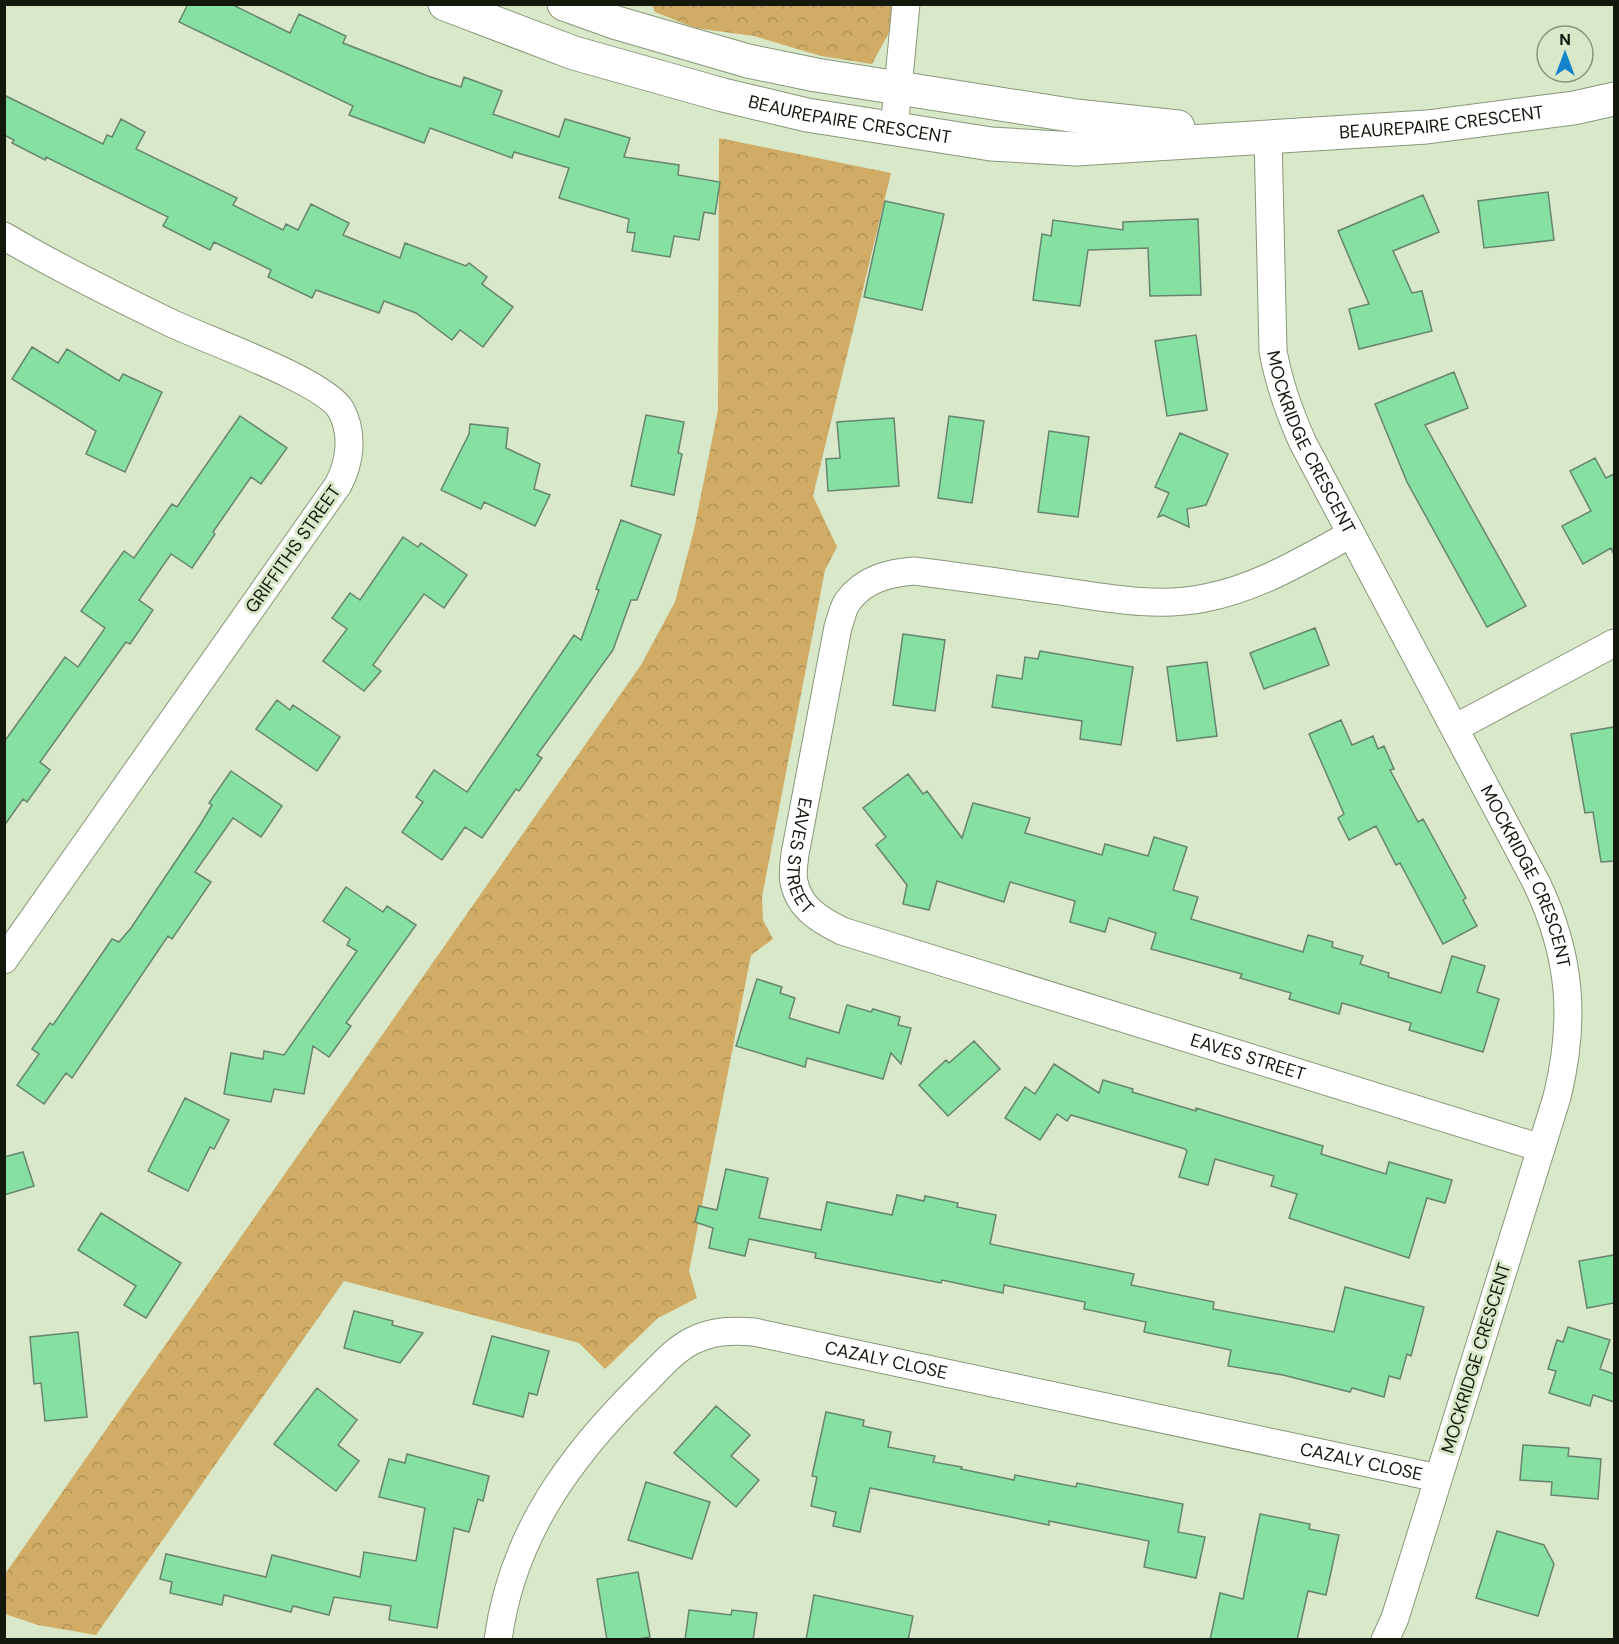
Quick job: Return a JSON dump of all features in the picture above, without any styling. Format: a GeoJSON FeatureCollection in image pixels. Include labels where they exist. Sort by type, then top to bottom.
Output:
{"type":"FeatureCollection","features":[{"type":"Feature","properties":{"kind":"street","name":"BEAUREPAIRE CRESCENT"},"geometry":{"type":"LineString","coordinates":[[445,4],[574,53],[739,99],[807,115],[991,144],[1076,150],[1268,136],[1427,128],[1574,108],[1614,99]]}},
{"type":"Feature","properties":{"kind":"street","name":"BEAUREPAIRE CRESCENT"},"geometry":{"type":"LineString","coordinates":[[564,4],[617,24],[748,61],[816,75],[1076,117],[1268,136]]}},
{"type":"Feature","properties":{"kind":"street"},"geometry":{"type":"LineString","coordinates":[[894,130],[906,4]]}},
{"type":"Feature","properties":{"kind":"street","name":"MOCKRIDGE CRESCENT"},"geometry":{"type":"LineString","coordinates":[[1268,136],[1273,351],[1279,384],[1290,415],[1542,893],[1559,938],[1565,965],[1569,1021],[1567,1045],[1557,1096],[1395,1618],[1385,1640]]}},
{"type":"Feature","properties":{"kind":"street","name":"GRIFFITHS STREET"},"geometry":{"type":"LineString","coordinates":[[4,236],[33,254],[172,324],[309,384],[341,409],[348,429],[349,450],[345,471],[338,485],[4,960]]}},
{"type":"Feature","properties":{"kind":"street","name":"EAVES STREET"},"geometry":{"type":"LineString","coordinates":[[1351,534],[1283,571],[1244,588],[1205,598],[1161,603],[1118,600],[914,571],[888,573],[865,584],[847,602],[838,627],[795,854],[794,882],[805,907],[821,921],[842,931],[1541,1148]]}},
{"type":"Feature","properties":{"kind":"street"},"geometry":{"type":"LineString","coordinates":[[1455,728],[1614,643]]}},
{"type":"Feature","properties":{"kind":"street","name":"CAZALY CLOSE"},"geometry":{"type":"LineString","coordinates":[[498,1640],[508,1594],[520,1557],[536,1520],[565,1471],[613,1415],[672,1356],[689,1342],[711,1333],[732,1330],[754,1332],[1438,1478]]}},
{"type":"Feature","properties":{"kind":"green space"},"geometry":{"type":"Polygon","coordinates":[[[652,5],[893,5],[891,29],[872,64],[821,56],[754,36],[695,28],[655,12],[652,5]]]}},
{"type":"Feature","properties":{"kind":"green space"},"geometry":{"type":"Polygon","coordinates":[[[719,138],[891,173],[813,496],[837,547],[825,570],[762,897],[763,920],[773,939],[751,955],[689,1271],[697,1298],[658,1318],[605,1369],[579,1343],[344,1281],[96,1635],[38,1625],[5,1614],[5,1574],[641,665],[675,602],[694,530],[718,410],[719,138]]]}},
{"type":"Feature","properties":{"kind":"building"},"geometry":{"type":"Polygon","coordinates":[[[188,4],[231,4],[290,33],[299,14],[346,36],[343,43],[428,76],[461,87],[464,77],[502,91],[493,114],[559,137],[565,119],[630,138],[624,157],[679,165],[678,175],[720,182],[715,214],[704,212],[699,240],[674,236],[670,257],[632,251],[635,233],[627,232],[629,219],[559,198],[569,168],[514,152],[512,158],[430,128],[424,143],[349,115],[353,106],[179,22],[188,4]]]}},
{"type":"Feature","properties":{"kind":"building"},"geometry":{"type":"Polygon","coordinates":[[[4,95],[103,144],[107,135],[112,137],[121,119],[145,132],[136,149],[237,198],[233,205],[283,230],[286,224],[298,230],[311,204],[349,223],[343,235],[400,258],[405,243],[466,266],[469,263],[487,277],[482,284],[513,307],[483,347],[460,330],[452,340],[416,313],[384,301],[379,313],[316,290],[312,298],[268,277],[271,270],[214,242],[210,250],[163,226],[168,217],[46,157],[45,160],[12,143],[14,140],[4,135],[4,95]]]}},
{"type":"Feature","properties":{"kind":"building"},"geometry":{"type":"Polygon","coordinates":[[[1548,192],[1554,240],[1484,248],[1478,201],[1548,192]]]}},
{"type":"Feature","properties":{"kind":"building"},"geometry":{"type":"Polygon","coordinates":[[[1423,195],[1439,232],[1393,251],[1412,293],[1422,291],[1432,331],[1359,349],[1349,309],[1369,304],[1338,231],[1423,195]]]}},
{"type":"Feature","properties":{"kind":"building"},"geometry":{"type":"Polygon","coordinates":[[[885,201],[944,214],[922,310],[864,297],[885,201]]]}},
{"type":"Feature","properties":{"kind":"building"},"geometry":{"type":"Polygon","coordinates":[[[1198,219],[1201,295],[1150,296],[1148,248],[1088,250],[1080,306],[1033,300],[1042,234],[1051,236],[1053,220],[1123,230],[1123,222],[1198,219]]]}},
{"type":"Feature","properties":{"kind":"building"},"geometry":{"type":"Polygon","coordinates":[[[1196,335],[1207,410],[1167,416],[1155,341],[1196,335]]]}},
{"type":"Feature","properties":{"kind":"building"},"geometry":{"type":"Polygon","coordinates":[[[32,347],[58,363],[67,349],[119,381],[123,374],[162,392],[125,472],[86,454],[96,431],[12,379],[32,347]]]}},
{"type":"Feature","properties":{"kind":"building"},"geometry":{"type":"Polygon","coordinates":[[[1454,372],[1468,408],[1425,425],[1526,606],[1487,627],[1407,482],[1375,404],[1454,372]]]}},
{"type":"Feature","properties":{"kind":"building"},"geometry":{"type":"Polygon","coordinates":[[[646,415],[684,422],[678,453],[682,454],[674,495],[631,486],[646,415]]]}},
{"type":"Feature","properties":{"kind":"building"},"geometry":{"type":"Polygon","coordinates":[[[240,416],[287,448],[261,484],[251,477],[213,532],[215,534],[192,568],[171,554],[139,600],[153,610],[130,644],[126,642],[40,762],[50,770],[27,802],[23,799],[4,826],[4,742],[65,657],[78,667],[105,628],[81,611],[124,551],[134,558],[172,504],[177,507],[240,416]]]}},
{"type":"Feature","properties":{"kind":"building"},"geometry":{"type":"Polygon","coordinates":[[[949,416],[984,421],[972,503],[938,498],[949,416]]]}},
{"type":"Feature","properties":{"kind":"building"},"geometry":{"type":"Polygon","coordinates":[[[894,418],[899,486],[828,491],[826,459],[840,458],[837,422],[894,418]]]}},
{"type":"Feature","properties":{"kind":"building"},"geometry":{"type":"Polygon","coordinates":[[[470,424],[508,428],[506,448],[540,464],[534,489],[550,495],[535,526],[484,502],[481,509],[441,490],[469,434],[470,424]]]}},
{"type":"Feature","properties":{"kind":"building"},"geometry":{"type":"Polygon","coordinates":[[[1049,431],[1089,437],[1078,517],[1038,512],[1049,431]]]}},
{"type":"Feature","properties":{"kind":"building"},"geometry":{"type":"Polygon","coordinates":[[[1180,433],[1228,454],[1206,505],[1187,509],[1189,527],[1163,515],[1158,517],[1169,493],[1155,487],[1180,433]]]}},
{"type":"Feature","properties":{"kind":"building"},"geometry":{"type":"Polygon","coordinates":[[[1595,458],[1606,478],[1614,474],[1614,555],[1611,548],[1583,564],[1562,526],[1591,511],[1570,471],[1595,458]]]}},
{"type":"Feature","properties":{"kind":"building"},"geometry":{"type":"Polygon","coordinates":[[[621,520],[661,535],[637,600],[631,600],[613,650],[537,755],[542,758],[519,791],[516,789],[482,838],[465,827],[442,860],[402,832],[423,802],[416,797],[434,770],[467,792],[574,635],[581,640],[599,590],[596,589],[621,520]]]}},
{"type":"Feature","properties":{"kind":"building"},"geometry":{"type":"Polygon","coordinates":[[[403,537],[418,547],[421,543],[467,575],[444,608],[424,594],[373,665],[381,671],[364,691],[323,661],[347,629],[332,618],[350,593],[360,600],[403,537]]]}},
{"type":"Feature","properties":{"kind":"building"},"geometry":{"type":"Polygon","coordinates":[[[1315,628],[1329,665],[1264,689],[1250,653],[1315,628]]]}},
{"type":"Feature","properties":{"kind":"building"},"geometry":{"type":"Polygon","coordinates":[[[903,634],[945,640],[935,711],[893,705],[903,634]]]}},
{"type":"Feature","properties":{"kind":"building"},"geometry":{"type":"Polygon","coordinates":[[[1040,651],[1133,667],[1121,745],[1080,739],[1082,721],[992,707],[997,675],[1022,679],[1025,657],[1038,659],[1040,651]]]}},
{"type":"Feature","properties":{"kind":"building"},"geometry":{"type":"Polygon","coordinates":[[[1207,662],[1217,736],[1177,741],[1167,667],[1207,662]]]}},
{"type":"Feature","properties":{"kind":"building"},"geometry":{"type":"Polygon","coordinates":[[[277,700],[290,710],[293,705],[340,737],[317,771],[256,729],[277,700]]]}},
{"type":"Feature","properties":{"kind":"building"},"geometry":{"type":"Polygon","coordinates":[[[1341,720],[1352,745],[1373,736],[1378,749],[1384,746],[1394,769],[1390,770],[1418,822],[1423,819],[1466,898],[1463,900],[1477,926],[1443,944],[1400,863],[1396,865],[1376,826],[1349,840],[1338,818],[1344,814],[1309,734],[1341,720]]]}},
{"type":"Feature","properties":{"kind":"building"},"geometry":{"type":"Polygon","coordinates":[[[1614,727],[1614,861],[1601,862],[1593,812],[1585,813],[1571,734],[1614,727]]]}},
{"type":"Feature","properties":{"kind":"building"},"geometry":{"type":"Polygon","coordinates":[[[231,771],[282,806],[261,837],[233,818],[195,872],[211,882],[172,939],[168,936],[72,1078],[66,1073],[44,1104],[17,1085],[39,1054],[32,1049],[50,1023],[53,1025],[112,939],[119,942],[131,928],[200,825],[212,805],[209,803],[231,771]]]}},
{"type":"Feature","properties":{"kind":"building"},"geometry":{"type":"Polygon","coordinates":[[[908,774],[923,794],[927,791],[962,838],[973,803],[1030,818],[1025,833],[1102,855],[1105,844],[1148,856],[1154,837],[1187,847],[1173,890],[1198,897],[1191,919],[1303,952],[1308,935],[1333,942],[1332,947],[1363,956],[1360,964],[1389,973],[1388,977],[1441,993],[1452,956],[1485,966],[1477,992],[1499,999],[1483,1052],[1409,1030],[1411,1023],[1342,1003],[1339,1014],[1289,999],[1291,993],[1240,978],[1242,974],[1151,949],[1156,933],[1109,918],[1105,932],[1070,922],[1075,901],[1010,882],[1004,902],[937,881],[929,910],[903,904],[907,885],[876,845],[886,837],[863,808],[908,774]]]}},
{"type":"Feature","properties":{"kind":"building"},"geometry":{"type":"Polygon","coordinates":[[[346,887],[383,912],[387,906],[416,925],[346,1023],[351,1026],[329,1057],[313,1046],[304,1094],[274,1089],[271,1102],[224,1094],[231,1053],[263,1059],[264,1051],[284,1055],[357,951],[347,945],[350,939],[323,921],[346,887]]]}},
{"type":"Feature","properties":{"kind":"building"},"geometry":{"type":"Polygon","coordinates":[[[757,979],[782,987],[780,993],[795,998],[789,1018],[839,1033],[847,1005],[871,1012],[873,1009],[900,1017],[898,1025],[911,1028],[901,1064],[891,1053],[883,1079],[807,1058],[805,1067],[736,1046],[757,979]]]}},
{"type":"Feature","properties":{"kind":"building"},"geometry":{"type":"Polygon","coordinates":[[[974,1041],[1000,1069],[948,1116],[919,1085],[946,1060],[949,1063],[974,1041]]]}},
{"type":"Feature","properties":{"kind":"building"},"geometry":{"type":"Polygon","coordinates":[[[1054,1064],[1099,1093],[1103,1080],[1133,1089],[1132,1092],[1196,1111],[1196,1108],[1323,1146],[1321,1154],[1386,1174],[1389,1162],[1452,1180],[1445,1203],[1427,1198],[1409,1258],[1289,1218],[1297,1194],[1271,1186],[1274,1176],[1215,1159],[1208,1185],[1179,1177],[1187,1151],[1185,1149],[1071,1115],[1067,1121],[1057,1114],[1040,1140],[1005,1118],[1025,1087],[1035,1094],[1054,1064]]]}},
{"type":"Feature","properties":{"kind":"building"},"geometry":{"type":"Polygon","coordinates":[[[185,1098],[229,1120],[214,1149],[210,1147],[188,1191],[148,1171],[185,1098]]]}},
{"type":"Feature","properties":{"kind":"building"},"geometry":{"type":"Polygon","coordinates":[[[23,1152],[34,1186],[4,1195],[4,1157],[23,1152]]]}},
{"type":"Feature","properties":{"kind":"building"},"geometry":{"type":"Polygon","coordinates":[[[726,1169],[768,1178],[759,1218],[821,1230],[827,1202],[892,1215],[897,1195],[924,1201],[925,1196],[958,1203],[957,1207],[996,1215],[990,1244],[1134,1274],[1131,1285],[1214,1302],[1213,1309],[1334,1332],[1345,1287],[1424,1307],[1411,1356],[1407,1354],[1400,1379],[1389,1376],[1384,1397],[1352,1388],[1350,1392],[1283,1375],[1228,1366],[1231,1350],[1144,1332],[1146,1322],[1084,1309],[1085,1302],[1004,1285],[1003,1293],[942,1280],[941,1283],[815,1258],[816,1253],[749,1239],[745,1256],[709,1248],[713,1228],[695,1222],[699,1206],[717,1210],[726,1169]]]}},
{"type":"Feature","properties":{"kind":"building"},"geometry":{"type":"Polygon","coordinates":[[[101,1213],[181,1263],[146,1318],[124,1305],[136,1286],[78,1250],[101,1213]]]}},
{"type":"Feature","properties":{"kind":"building"},"geometry":{"type":"Polygon","coordinates":[[[1614,1255],[1614,1303],[1587,1308],[1579,1261],[1614,1255]]]}},
{"type":"Feature","properties":{"kind":"building"},"geometry":{"type":"Polygon","coordinates":[[[354,1311],[393,1321],[392,1325],[423,1333],[400,1363],[344,1348],[354,1311]]]}},
{"type":"Feature","properties":{"kind":"building"},"geometry":{"type":"Polygon","coordinates":[[[1568,1327],[1610,1340],[1600,1369],[1614,1374],[1614,1402],[1593,1395],[1590,1406],[1549,1393],[1556,1371],[1548,1369],[1557,1340],[1563,1342],[1568,1327]]]}},
{"type":"Feature","properties":{"kind":"building"},"geometry":{"type":"Polygon","coordinates":[[[78,1332],[87,1417],[45,1421],[41,1383],[34,1384],[30,1337],[78,1332]]]}},
{"type":"Feature","properties":{"kind":"building"},"geometry":{"type":"Polygon","coordinates":[[[492,1336],[549,1351],[537,1395],[529,1393],[523,1417],[473,1404],[492,1336]]]}},
{"type":"Feature","properties":{"kind":"building"},"geometry":{"type":"Polygon","coordinates":[[[317,1388],[357,1420],[338,1445],[359,1461],[336,1491],[274,1444],[317,1388]]]}},
{"type":"Feature","properties":{"kind":"building"},"geometry":{"type":"Polygon","coordinates":[[[716,1406],[750,1435],[731,1456],[759,1480],[736,1507],[674,1453],[716,1406]]]}},
{"type":"Feature","properties":{"kind":"building"},"geometry":{"type":"Polygon","coordinates":[[[826,1412],[864,1420],[863,1426],[891,1432],[888,1447],[935,1456],[933,1462],[1014,1480],[1015,1475],[1076,1487],[1077,1483],[1183,1504],[1178,1532],[1205,1537],[1196,1578],[1144,1567],[1149,1541],[1049,1521],[1049,1525],[870,1488],[860,1532],[833,1526],[836,1512],[811,1506],[817,1477],[812,1476],[826,1412]]]}},
{"type":"Feature","properties":{"kind":"building"},"geometry":{"type":"Polygon","coordinates":[[[1523,1445],[1569,1448],[1568,1456],[1601,1459],[1598,1499],[1551,1495],[1552,1482],[1520,1480],[1523,1445]]]}},
{"type":"Feature","properties":{"kind":"building"},"geometry":{"type":"Polygon","coordinates":[[[407,1454],[489,1476],[483,1501],[478,1499],[469,1532],[454,1528],[437,1628],[389,1620],[391,1606],[334,1597],[329,1615],[293,1606],[291,1612],[224,1595],[222,1605],[170,1593],[172,1582],[160,1579],[166,1554],[266,1577],[272,1555],[360,1577],[364,1552],[416,1561],[425,1508],[379,1497],[389,1459],[405,1463],[407,1454]]]}},
{"type":"Feature","properties":{"kind":"building"},"geometry":{"type":"Polygon","coordinates":[[[646,1482],[710,1502],[692,1559],[628,1540],[646,1482]]]}},
{"type":"Feature","properties":{"kind":"building"},"geometry":{"type":"Polygon","coordinates":[[[1260,1514],[1310,1524],[1309,1529],[1339,1535],[1326,1595],[1308,1591],[1297,1640],[1210,1640],[1220,1593],[1243,1599],[1260,1514]]]}},
{"type":"Feature","properties":{"kind":"building"},"geometry":{"type":"Polygon","coordinates":[[[1497,1531],[1544,1545],[1554,1564],[1538,1616],[1476,1598],[1497,1531]]]}},
{"type":"Feature","properties":{"kind":"building"},"geometry":{"type":"Polygon","coordinates":[[[638,1572],[650,1637],[607,1640],[597,1579],[638,1572]]]}},
{"type":"Feature","properties":{"kind":"building"},"geometry":{"type":"Polygon","coordinates":[[[814,1595],[913,1616],[908,1640],[806,1640],[814,1595]]]}},
{"type":"Feature","properties":{"kind":"building"},"geometry":{"type":"Polygon","coordinates":[[[689,1610],[731,1615],[732,1610],[757,1613],[753,1640],[685,1640],[689,1610]]]}}]}
